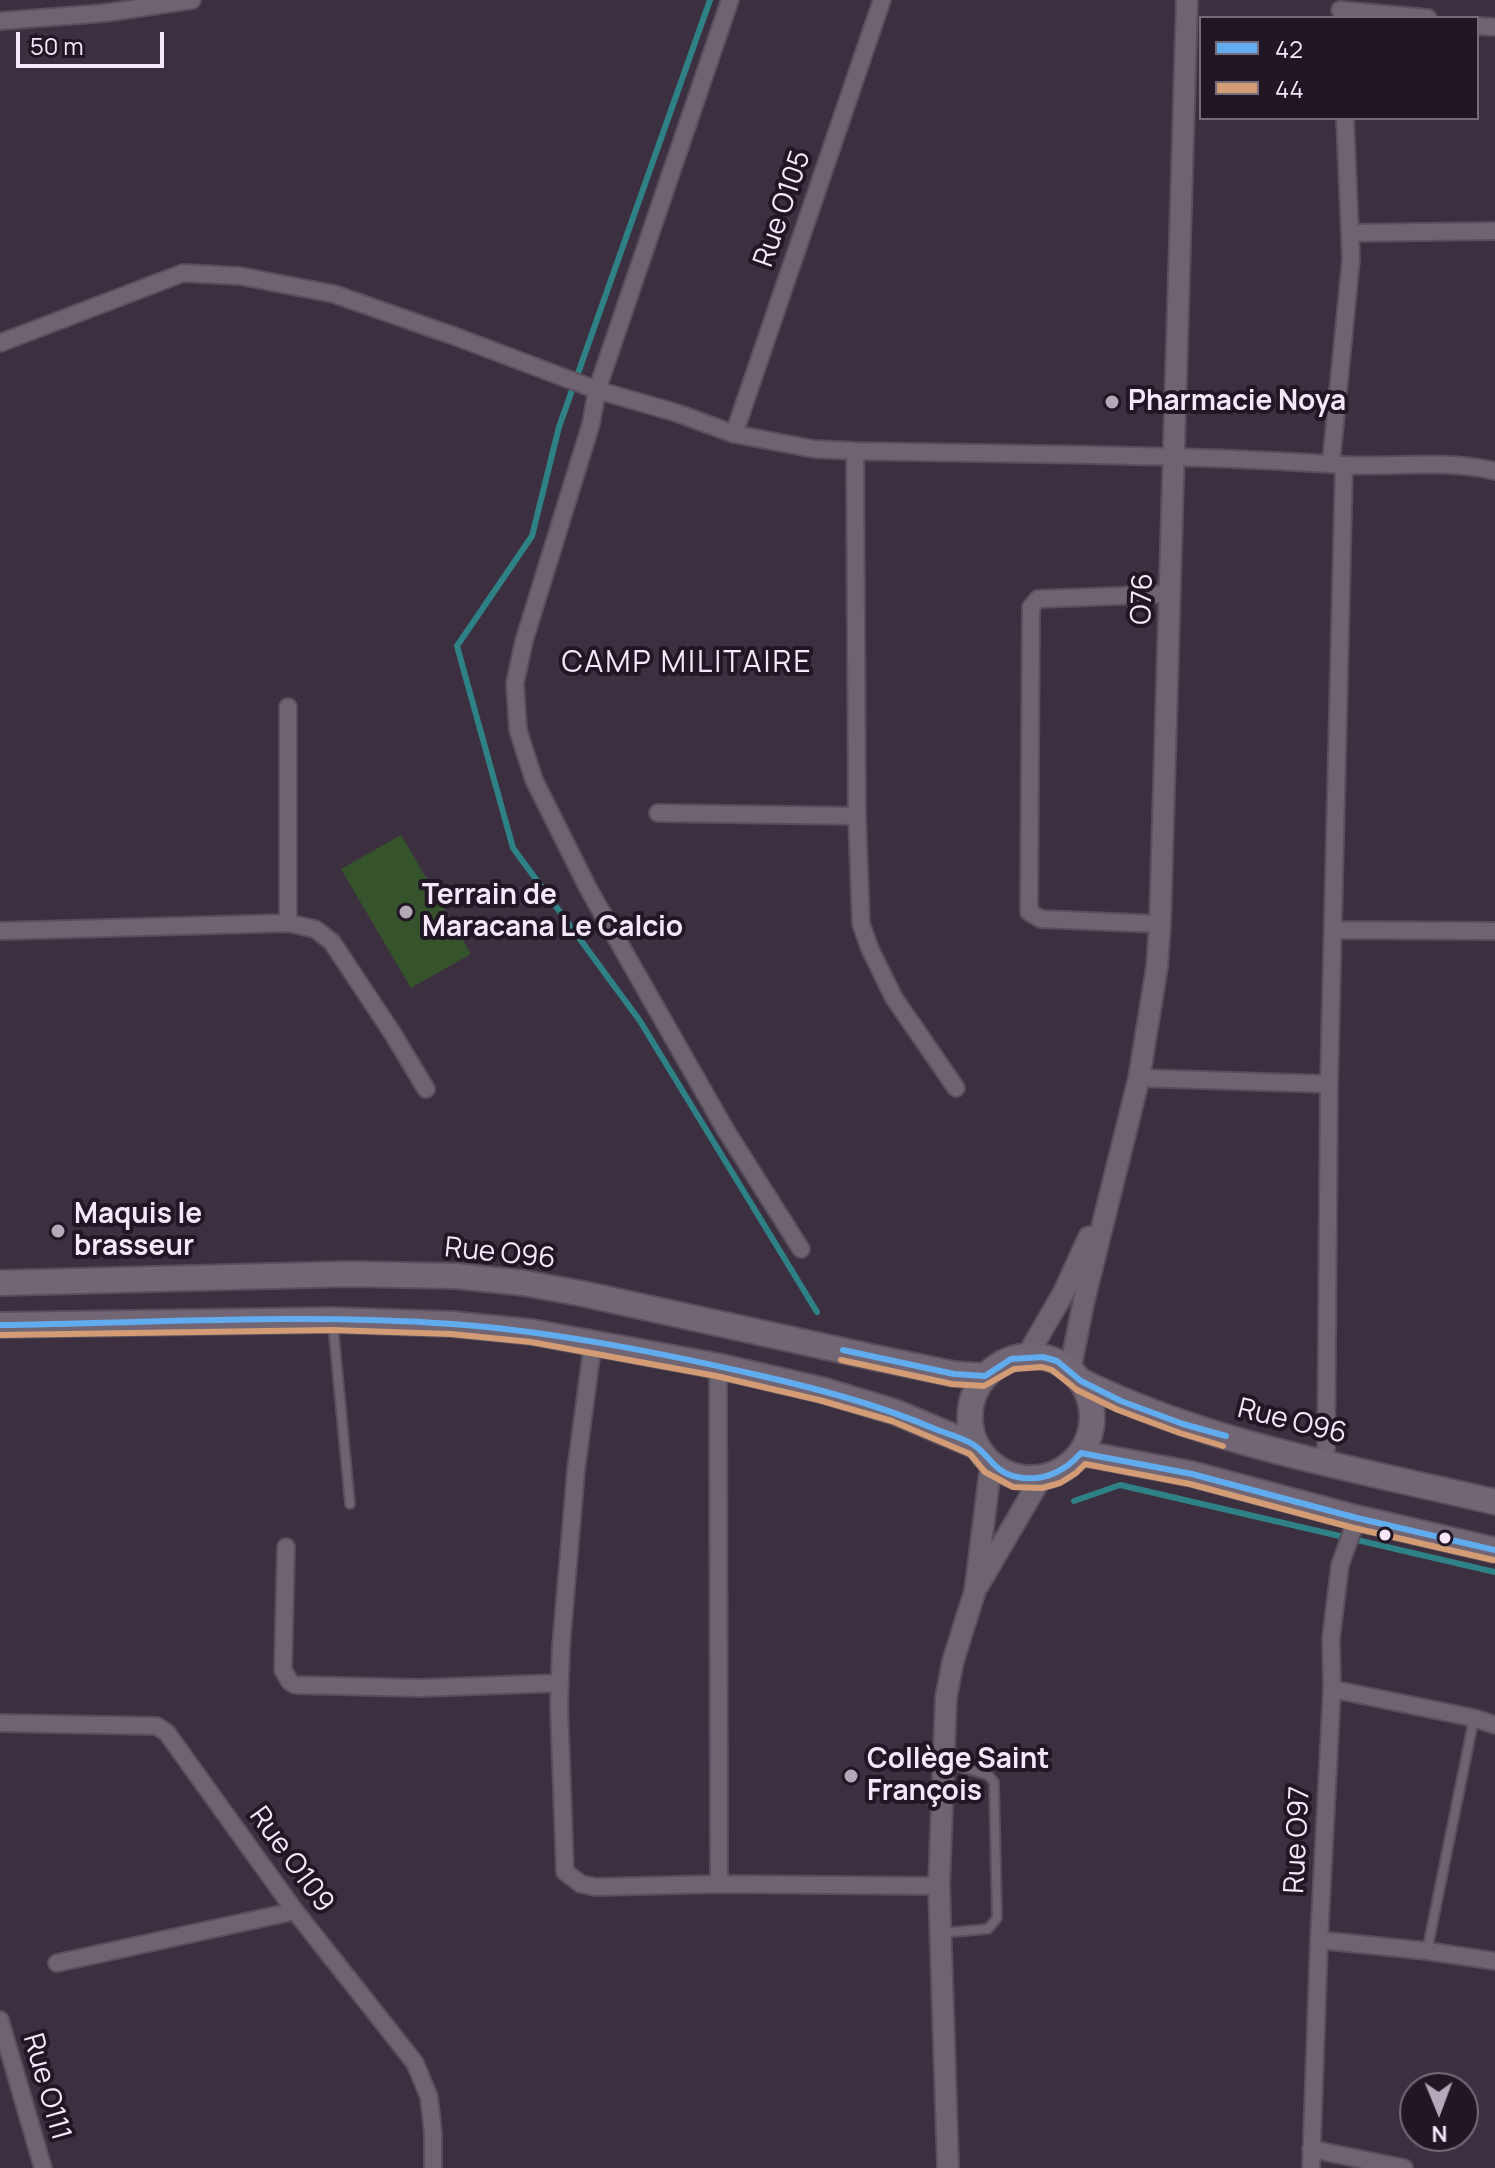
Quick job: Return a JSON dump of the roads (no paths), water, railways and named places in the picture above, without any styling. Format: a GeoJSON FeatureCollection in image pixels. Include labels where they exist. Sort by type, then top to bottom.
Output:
{"type":"FeatureCollection","features":[{"type":"Feature","properties":{"kind":"main road","name":"Rue O96"},"geometry":{"type":"LineString","coordinates":[[0,1283],[349,1274],[456,1276],[524,1283],[584,1294],[954,1374],[985,1376]]}},
{"type":"Feature","properties":{"kind":"main road"},"geometry":{"type":"LineString","coordinates":[[0,1325],[332,1320],[452,1324],[532,1332],[718,1366],[822,1390],[880,1408],[983,1455],[1015,1477],[1041,1478],[1057,1473],[1081,1453],[1092,1424],[1088,1394],[1075,1375],[1043,1357],[1027,1356],[1004,1362],[985,1376],[971,1402],[969,1417],[983,1455]]}},
{"type":"Feature","properties":{"kind":"main road","name":"Rue O96"},"geometry":{"type":"LineString","coordinates":[[1075,1375],[1121,1401],[1183,1424],[1495,1502]]}},
{"type":"Feature","properties":{"kind":"main road"},"geometry":{"type":"LineString","coordinates":[[1081,1453],[1179,1471],[1357,1518],[1495,1550]]}},
{"type":"Feature","properties":{"kind":"street"},"geometry":{"type":"LineString","coordinates":[[0,21],[105,13],[192,0]]}},
{"type":"Feature","properties":{"kind":"street"},"geometry":{"type":"LineString","coordinates":[[730,0],[597,390],[591,424],[524,641],[515,683],[518,730],[534,780],[589,890],[725,1129],[801,1249]]}},
{"type":"Feature","properties":{"kind":"street","name":"Rue O105"},"geometry":{"type":"LineString","coordinates":[[734,434],[882,0]]}},
{"type":"Feature","properties":{"kind":"street","name":"O76"},"geometry":{"type":"LineString","coordinates":[[1110,1194],[1139,1078],[1157,967],[1160,924],[1187,0]]}},
{"type":"Feature","properties":{"kind":"street"},"geometry":{"type":"LineString","coordinates":[[1340,9],[1408,16]]}},
{"type":"Feature","properties":{"kind":"street"},"geometry":{"type":"LineString","coordinates":[[1326,1462],[1338,464],[1351,259],[1345,120]]}},
{"type":"Feature","properties":{"kind":"street"},"geometry":{"type":"LineString","coordinates":[[1350,233],[1495,231]]}},
{"type":"Feature","properties":{"kind":"street"},"geometry":{"type":"LineString","coordinates":[[0,343],[183,273],[209,274],[272,281],[334,294],[597,390],[677,413],[734,434],[814,449],[1176,456],[1338,464],[1411,463],[1495,471]]}},
{"type":"Feature","properties":{"kind":"street"},"geometry":{"type":"LineString","coordinates":[[855,451],[857,816],[861,924],[894,998],[956,1088]]}},
{"type":"Feature","properties":{"kind":"street"},"geometry":{"type":"LineString","coordinates":[[1160,924],[1041,919],[1029,912],[1031,607],[1038,599],[1171,594]]}},
{"type":"Feature","properties":{"kind":"street"},"geometry":{"type":"LineString","coordinates":[[288,707],[288,923]]}},
{"type":"Feature","properties":{"kind":"street"},"geometry":{"type":"LineString","coordinates":[[658,813],[857,816]]}},
{"type":"Feature","properties":{"kind":"street"},"geometry":{"type":"LineString","coordinates":[[0,931],[288,923],[315,929],[332,942],[426,1089]]}},
{"type":"Feature","properties":{"kind":"street"},"geometry":{"type":"LineString","coordinates":[[1334,930],[1495,931]]}},
{"type":"Feature","properties":{"kind":"street"},"geometry":{"type":"LineString","coordinates":[[1139,1078],[1329,1084]]}},
{"type":"Feature","properties":{"kind":"street"},"geometry":{"type":"LineString","coordinates":[[1027,1356],[1064,1292],[1110,1194]]}},
{"type":"Feature","properties":{"kind":"street"},"geometry":{"type":"LineString","coordinates":[[1075,1375],[1084,1300],[1110,1194]]}},
{"type":"Feature","properties":{"kind":"street"},"geometry":{"type":"LineString","coordinates":[[593,1342],[576,1470],[559,1683],[565,1872],[581,1884],[596,1887],[719,1884],[939,1886]]}},
{"type":"Feature","properties":{"kind":"street"},"geometry":{"type":"LineString","coordinates":[[718,1366],[719,1884]]}},
{"type":"Feature","properties":{"kind":"street"},"geometry":{"type":"LineString","coordinates":[[975,1591],[983,1455]]}},
{"type":"Feature","properties":{"kind":"street"},"geometry":{"type":"LineString","coordinates":[[948,2168],[939,1886],[946,1698],[953,1661],[975,1591],[1041,1478]]}},
{"type":"Feature","properties":{"kind":"street","name":"Rue O97"},"geometry":{"type":"LineString","coordinates":[[1311,2168],[1332,1689],[1331,1639],[1340,1565],[1357,1518]]}},
{"type":"Feature","properties":{"kind":"street"},"geometry":{"type":"LineString","coordinates":[[286,1547],[283,1670],[295,1685],[420,1688],[559,1683]]}},
{"type":"Feature","properties":{"kind":"street"},"geometry":{"type":"LineString","coordinates":[[1332,1689],[1495,1725]]}},
{"type":"Feature","properties":{"kind":"street","name":"Rue O109"},"geometry":{"type":"LineString","coordinates":[[0,1723],[157,1726],[173,1741],[295,1911],[415,2063],[429,2097],[433,2168]]}},
{"type":"Feature","properties":{"kind":"street"},"geometry":{"type":"LineString","coordinates":[[57,1963],[295,1911]]}},
{"type":"Feature","properties":{"kind":"street"},"geometry":{"type":"LineString","coordinates":[[1319,1940],[1495,1961]]}},
{"type":"Feature","properties":{"kind":"street","name":"Rue O111"},"geometry":{"type":"LineString","coordinates":[[0,2020],[43,2168]]}},
{"type":"Feature","properties":{"kind":"street"},"geometry":{"type":"LineString","coordinates":[[1311,2149],[1404,2168]]}},
{"type":"Feature","properties":{"kind":"lane"},"geometry":{"type":"LineString","coordinates":[[332,1320],[350,1504]]}},
{"type":"Feature","properties":{"kind":"lane"},"geometry":{"type":"LineString","coordinates":[[1427,1951],[1474,1718]]}},
{"type":"Feature","properties":{"kind":"lane"},"geometry":{"type":"LineString","coordinates":[[940,1933],[988,1929],[997,1918],[994,1782],[988,1775],[942,1762]]}},
{"type":"Feature","properties":{"kind":"waterway"},"geometry":{"type":"LineString","coordinates":[[710,0],[559,427],[532,536],[457,646],[513,848],[640,1021],[817,1312]]}},
{"type":"Feature","properties":{"kind":"waterway"},"geometry":{"type":"LineString","coordinates":[[1074,1501],[1120,1485],[1495,1572]]}},
{"type":"Feature","properties":{"kind":"place","name":"Pharmacie Noya"},"geometry":{"type":"Point","coordinates":[1112,402]}},
{"type":"Feature","properties":{"kind":"place","name":"Terrain de Maracana Le Calcio"},"geometry":{"type":"Point","coordinates":[406,912]}},
{"type":"Feature","properties":{"kind":"place","name":"Maquis le brasseur"},"geometry":{"type":"Point","coordinates":[58,1231]}},
{"type":"Feature","properties":{"kind":"place","name":"Collège Saint François"},"geometry":{"type":"Point","coordinates":[851,1776]}},
{"type":"Feature","properties":{"kind":"district","name":"CAMP MILITAIRE"},"geometry":{"type":"Point","coordinates":[687,664]}}]}
